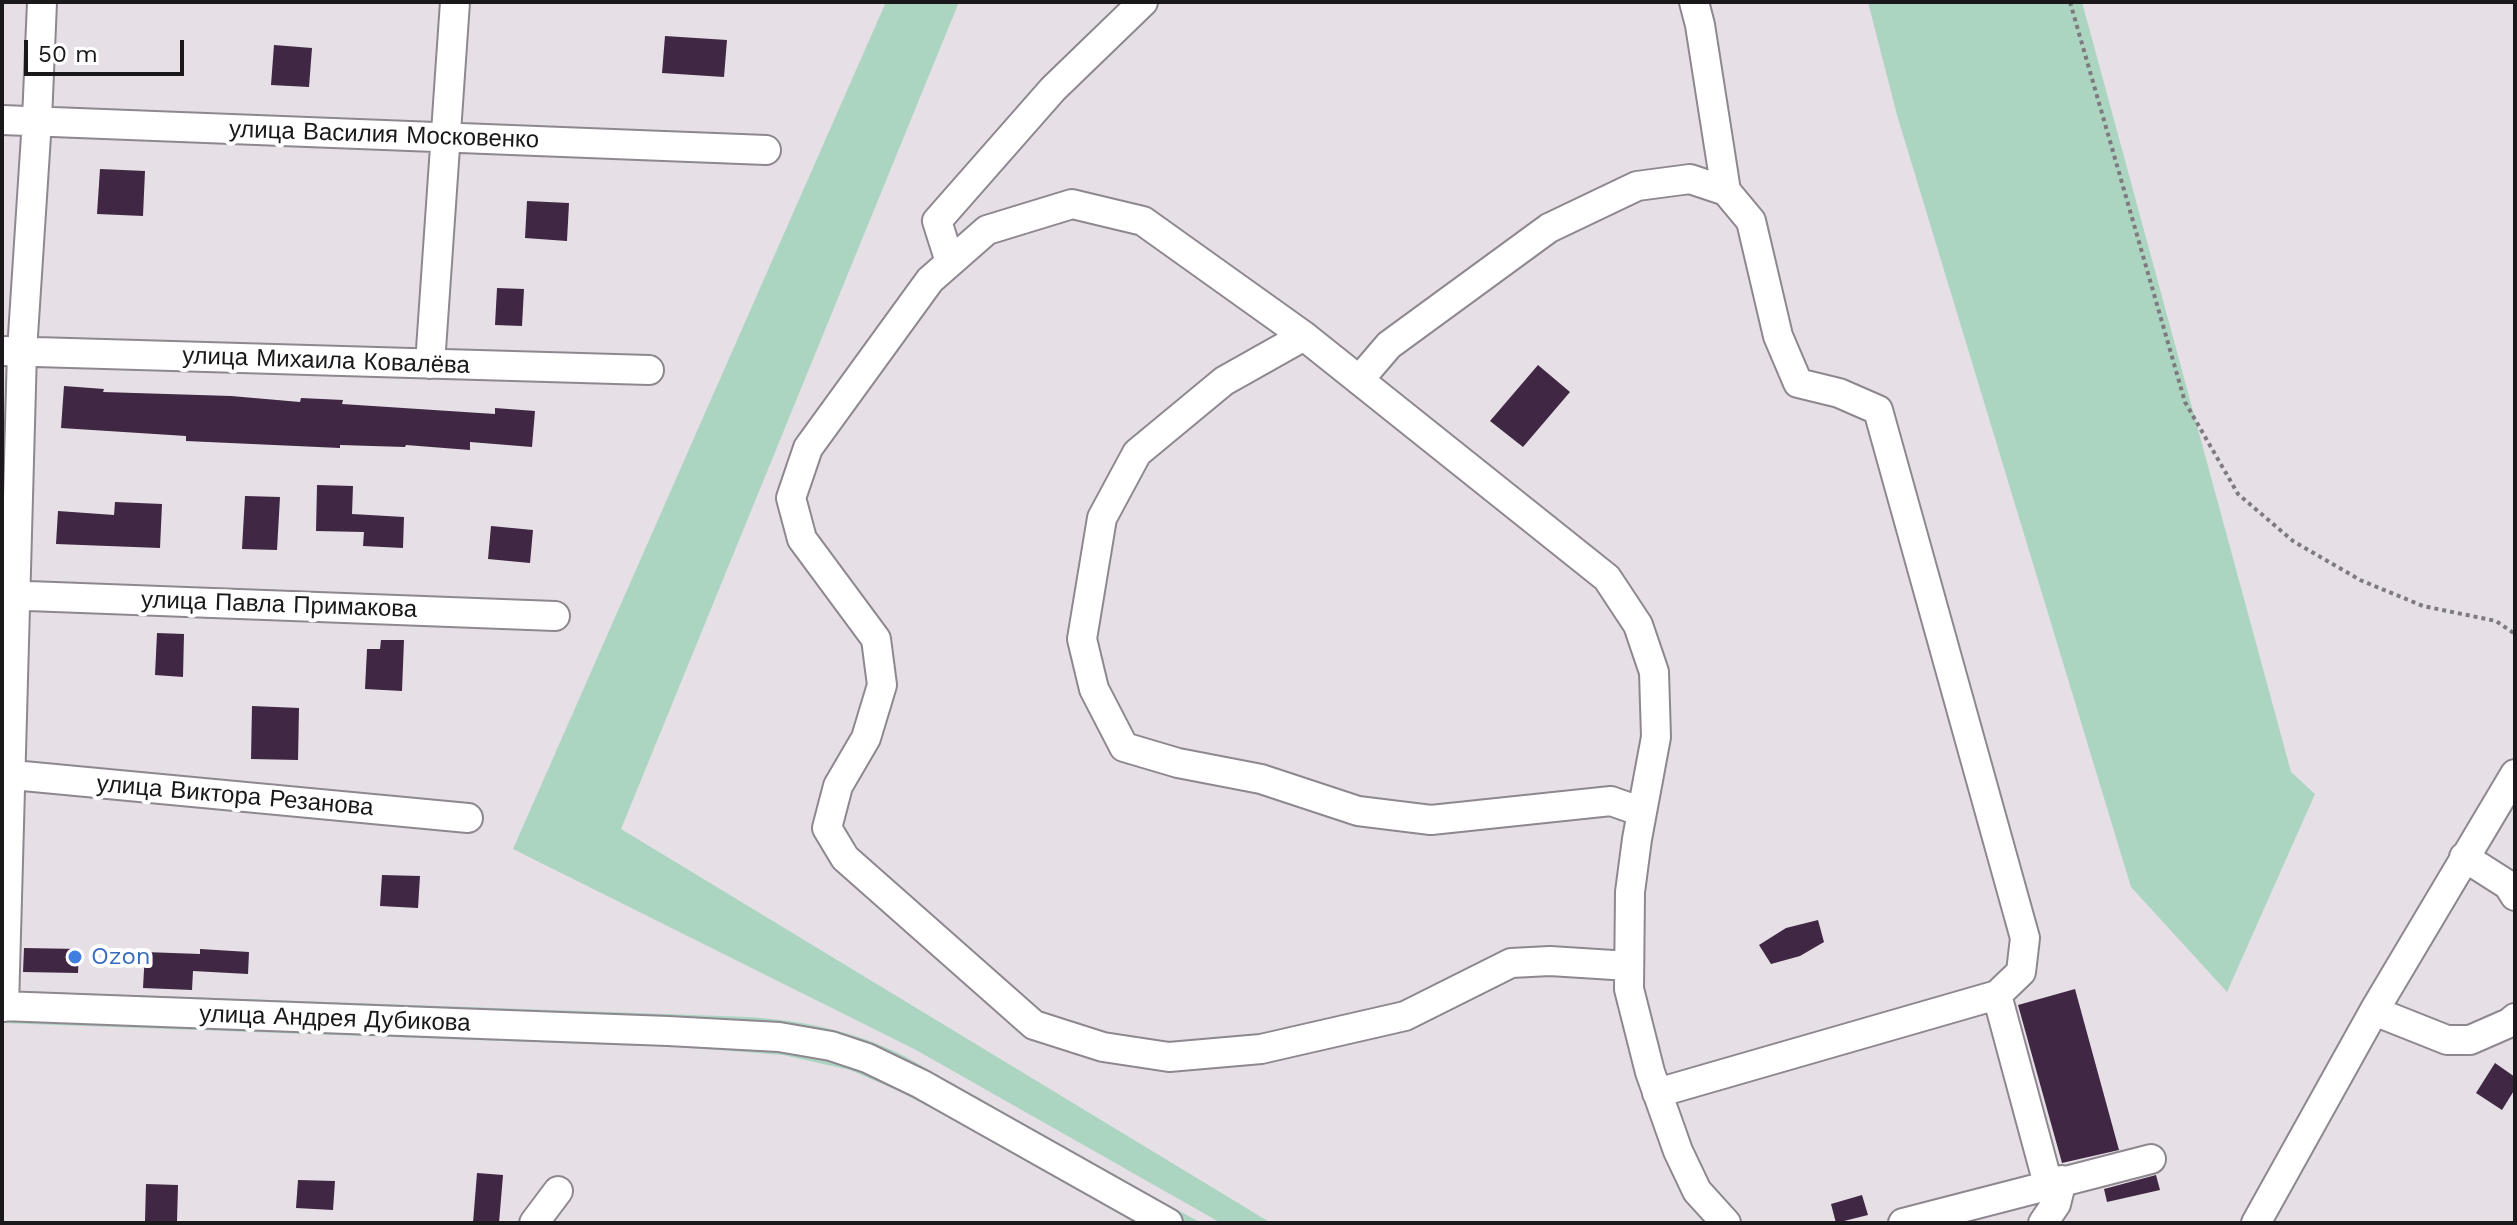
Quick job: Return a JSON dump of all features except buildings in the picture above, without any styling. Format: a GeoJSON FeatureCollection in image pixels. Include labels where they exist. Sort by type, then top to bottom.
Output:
{"type":"FeatureCollection","features":[{"type":"Feature","properties":{"kind":"street"},"geometry":{"type":"LineString","coordinates":[[3,1006],[12,351],[37,120],[42,2]]}},
{"type":"Feature","properties":{"kind":"street"},"geometry":{"type":"LineString","coordinates":[[430,364],[455,2]]}},
{"type":"Feature","properties":{"kind":"street"},"geometry":{"type":"LineString","coordinates":[[950,262],[937,221],[1053,89],[1143,2]]}},
{"type":"Feature","properties":{"kind":"street"},"geometry":{"type":"LineString","coordinates":[[1657,1093],[1997,995],[2021,972],[2025,938],[1878,410],[1839,393],[1798,383],[1778,336],[1751,221],[1726,191],[1694,2]]}},
{"type":"Feature","properties":{"kind":"street","name":"улица Василия Московенко"},"geometry":{"type":"LineString","coordinates":[[2,120],[766,150]]}},
{"type":"Feature","properties":{"kind":"street"},"geometry":{"type":"LineString","coordinates":[[1359,380],[1389,345],[1549,228],[1637,186],[1690,179],[1726,191]]}},
{"type":"Feature","properties":{"kind":"street"},"geometry":{"type":"LineString","coordinates":[[1629,966],[1550,961],[1511,963],[1405,1016],[1261,1049],[1169,1057],[1103,1047],[1034,1025],[845,858],[827,828],[838,786],[866,738],[882,685],[876,639],[802,539],[791,498],[808,448],[930,280],[987,230],[1072,204],[1143,221],[1304,336],[1607,578],[1638,625],[1654,672],[1656,737],[1630,892],[1629,989],[1657,1093],[1678,1151],[1697,1191],[1726,1223]]}},
{"type":"Feature","properties":{"kind":"street"},"geometry":{"type":"LineString","coordinates":[[1304,336],[1224,381],[1137,453],[1102,518],[1082,639],[1094,689],[1124,747],[1178,763],[1261,779],[1358,811],[1431,820],[1611,801],[1642,812]]}},
{"type":"Feature","properties":{"kind":"street","name":"улица Михаила Ковалёва"},"geometry":{"type":"LineString","coordinates":[[12,351],[649,370]]}},
{"type":"Feature","properties":{"kind":"street","name":"улица Павла Примакова"},"geometry":{"type":"LineString","coordinates":[[9,595],[555,616]]}},
{"type":"Feature","properties":{"kind":"street","name":"улица Виктора Резанова"},"geometry":{"type":"LineString","coordinates":[[6,774],[468,818]]}},
{"type":"Feature","properties":{"kind":"street"},"geometry":{"type":"LineString","coordinates":[[2256,1223],[2374,1011],[2515,774]]}},
{"type":"Feature","properties":{"kind":"street"},"geometry":{"type":"LineString","coordinates":[[2464,857],[2508,885],[2515,896]]}},
{"type":"Feature","properties":{"kind":"street"},"geometry":{"type":"LineString","coordinates":[[1997,995],[2055,1182],[2056,1204],[2043,1223]]}},
{"type":"Feature","properties":{"kind":"street","name":"улица Андрея Дубикова"},"geometry":{"type":"LineString","coordinates":[[3,1006],[668,1031],[779,1037],[831,1046],[867,1058],[921,1084],[1168,1223]]}},
{"type":"Feature","properties":{"kind":"street"},"geometry":{"type":"LineString","coordinates":[[2374,1011],[2447,1040],[2470,1040],[2515,1018]]}},
{"type":"Feature","properties":{"kind":"street"},"geometry":{"type":"LineString","coordinates":[[1903,1223],[2151,1159]]}},
{"type":"Feature","properties":{"kind":"street"},"geometry":{"type":"LineString","coordinates":[[534,1223],[558,1191]]}},
{"type":"Feature","properties":{"kind":"path"},"geometry":{"type":"LineString","coordinates":[[2070,2],[2185,402],[2238,494],[2293,541],[2360,580],[2423,606],[2496,621],[2515,634]]}},
{"type":"Feature","properties":{"kind":"green space"},"geometry":{"type":"Polygon","coordinates":[[[886,2],[959,2],[621,829],[1271,1223],[1221,1223],[916,1050],[513,849],[886,2]]]}},
{"type":"Feature","properties":{"kind":"green space"},"geometry":{"type":"Polygon","coordinates":[[[1868,2],[2082,2],[2291,772],[2315,794],[2227,992],[2131,887],[1897,115],[1868,2]]]}},
{"type":"Feature","properties":{"kind":"green space"},"geometry":{"type":"Polygon","coordinates":[[[17,991],[749,1017],[790,1021],[849,1034],[906,1057],[1201,1223],[1188,1223],[895,1059],[23,996],[17,991]]]}},
{"type":"Feature","properties":{"kind":"green space"},"geometry":{"type":"Polygon","coordinates":[[[2,1016],[638,1043],[641,1046],[2,1023],[2,1016]]]}},
{"type":"Feature","properties":{"kind":"green space"},"geometry":{"type":"Polygon","coordinates":[[[689,1043],[811,1053],[886,1078],[1148,1223],[1135,1223],[899,1091],[850,1070],[783,1055],[680,1047],[689,1043]]]}},
{"type":"Feature","properties":{"kind":"place","name":"Ozon"},"geometry":{"type":"Point","coordinates":[75,957]}}]}
